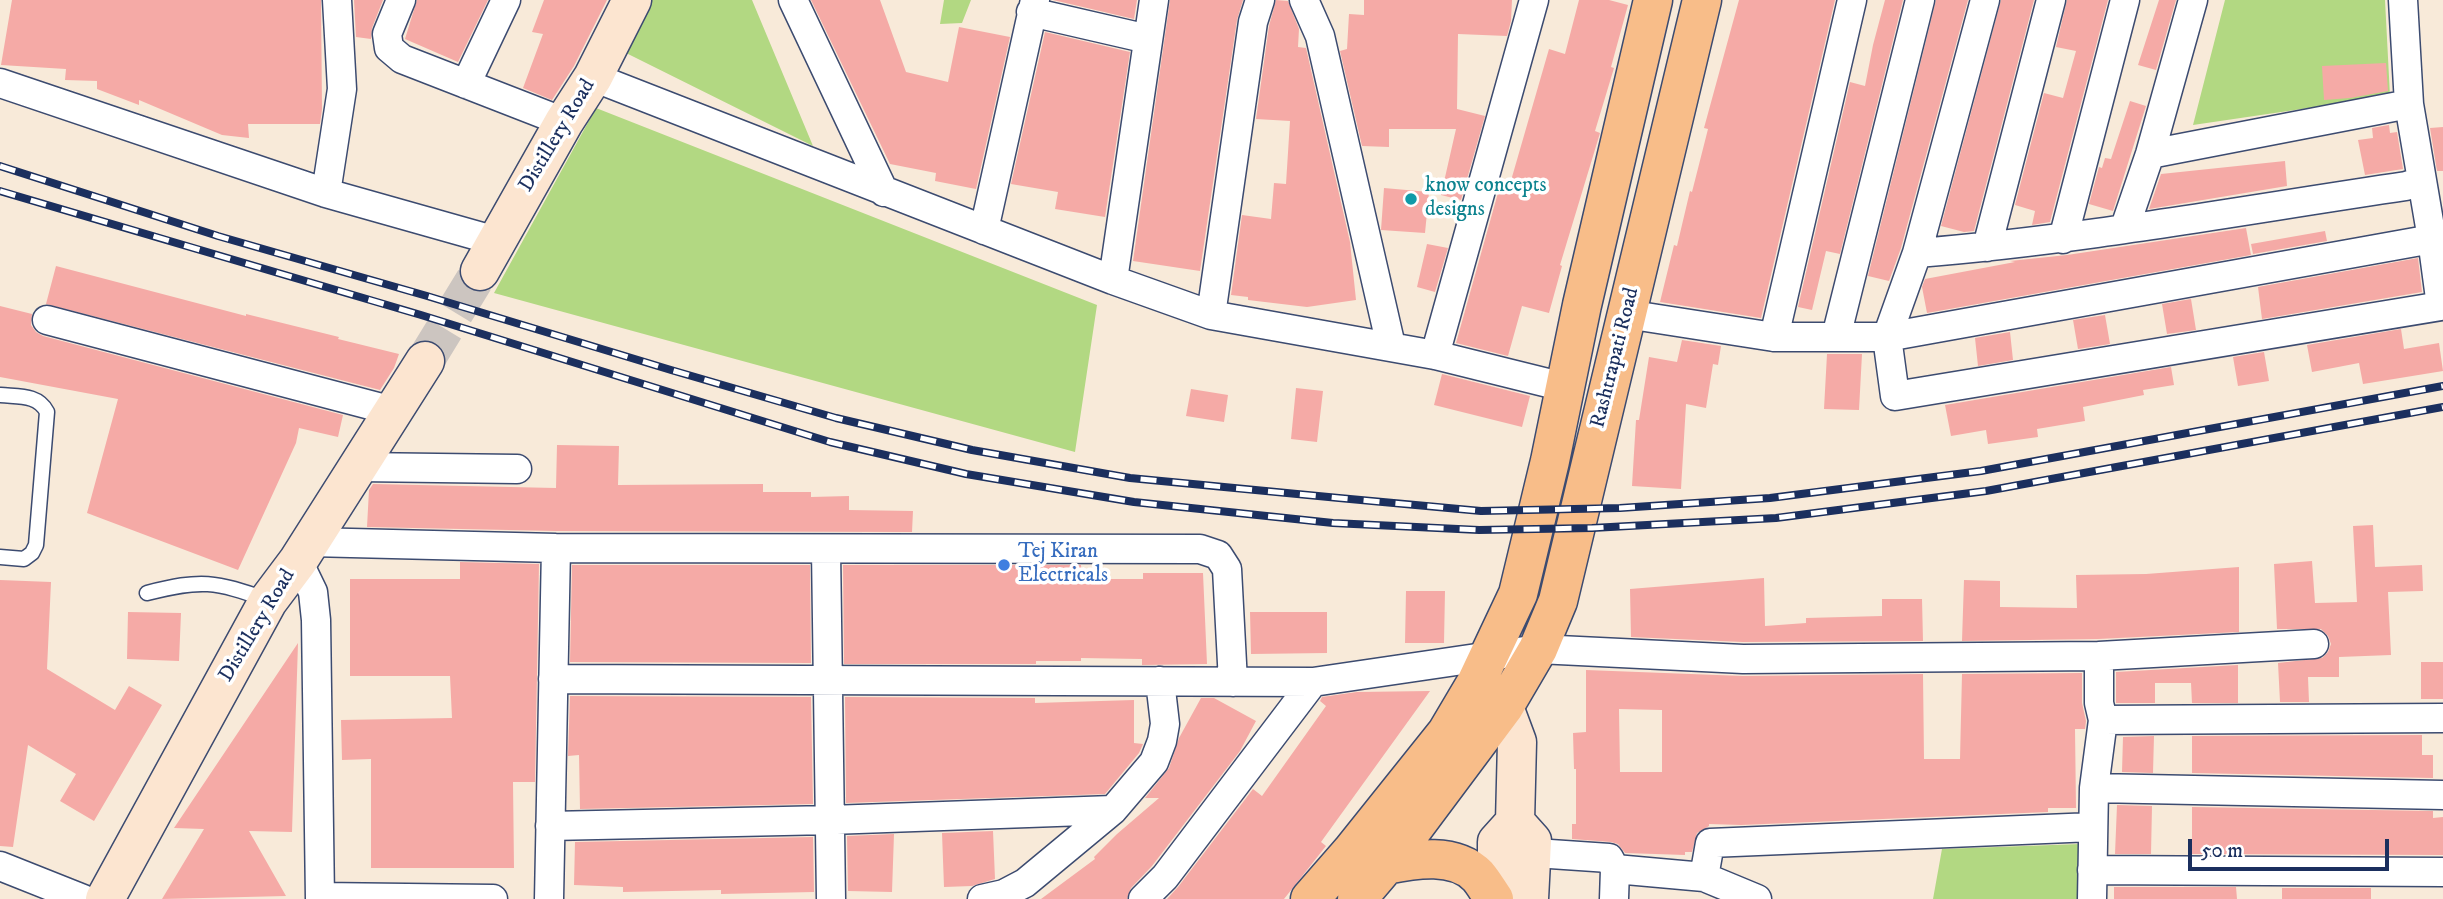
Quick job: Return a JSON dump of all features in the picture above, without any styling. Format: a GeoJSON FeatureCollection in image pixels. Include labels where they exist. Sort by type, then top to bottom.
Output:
{"type":"FeatureCollection","features":[{"type":"Feature","properties":{"kind":"main road","name":"Rashtrapati Road"},"geometry":{"type":"LineString","coordinates":[[1490,682],[1518,594],[1550,461],[1564,387],[1653,0]]}},
{"type":"Feature","properties":{"kind":"main road","name":"Rashtrapati Road"},"geometry":{"type":"LineString","coordinates":[[1490,682],[1538,649],[1558,601],[1702,0]]}},
{"type":"Feature","properties":{"kind":"main road"},"geometry":{"type":"LineString","coordinates":[[1357,899],[1386,864],[1490,682]]}},
{"type":"Feature","properties":{"kind":"main road"},"geometry":{"type":"LineString","coordinates":[[1310,899],[1490,682]]}},
{"type":"Feature","properties":{"kind":"main road"},"geometry":{"type":"LineString","coordinates":[[1386,864],[1415,859],[1447,859],[1476,874],[1496,899]]}},
{"type":"Feature","properties":{"kind":"street"},"geometry":{"type":"LineString","coordinates":[[326,193],[342,89],[337,0]]}},
{"type":"Feature","properties":{"kind":"street"},"geometry":{"type":"LineString","coordinates":[[401,0],[387,34],[389,48],[402,59],[565,122]]}},
{"type":"Feature","properties":{"kind":"street"},"geometry":{"type":"LineString","coordinates":[[466,84],[506,0]]}},
{"type":"Feature","properties":{"kind":"street","name":"Distillery Road"},"geometry":{"type":"LineString","coordinates":[[488,256],[593,77],[632,0]]}},
{"type":"Feature","properties":{"kind":"street"},"geometry":{"type":"LineString","coordinates":[[793,0],[884,192]]}},
{"type":"Feature","properties":{"kind":"street"},"geometry":{"type":"LineString","coordinates":[[1113,280],[1154,0]]}},
{"type":"Feature","properties":{"kind":"street"},"geometry":{"type":"LineString","coordinates":[[1211,315],[1253,22],[1260,0]]}},
{"type":"Feature","properties":{"kind":"street"},"geometry":{"type":"LineString","coordinates":[[1304,0],[1320,36],[1391,346]]}},
{"type":"Feature","properties":{"kind":"street"},"geometry":{"type":"LineString","coordinates":[[1435,355],[1534,0]]}},
{"type":"Feature","properties":{"kind":"street"},"geometry":{"type":"LineString","coordinates":[[1774,337],[1852,0]]}},
{"type":"Feature","properties":{"kind":"street"},"geometry":{"type":"LineString","coordinates":[[1836,337],[1920,0]]}},
{"type":"Feature","properties":{"kind":"street"},"geometry":{"type":"LineString","coordinates":[[1984,0],[1917,253],[1887,337],[1895,396],[2441,306],[2438,238],[2422,181],[2409,104],[2403,0]]}},
{"type":"Feature","properties":{"kind":"street"},"geometry":{"type":"LineString","coordinates":[[1987,247],[2051,0]]}},
{"type":"Feature","properties":{"kind":"street"},"geometry":{"type":"LineString","coordinates":[[2063,239],[2125,0]]}},
{"type":"Feature","properties":{"kind":"street"},"geometry":{"type":"LineString","coordinates":[[2125,227],[2150,155],[2193,0]]}},
{"type":"Feature","properties":{"kind":"street"},"geometry":{"type":"LineString","coordinates":[[984,230],[1033,6],[1148,39]]}},
{"type":"Feature","properties":{"kind":"street"},"geometry":{"type":"LineString","coordinates":[[593,77],[884,192],[1211,315],[1391,346],[1564,387]]}},
{"type":"Feature","properties":{"kind":"street"},"geometry":{"type":"LineString","coordinates":[[0,83],[326,193],[488,256]]}},
{"type":"Feature","properties":{"kind":"street"},"geometry":{"type":"LineString","coordinates":[[2150,155],[2409,104]]}},
{"type":"Feature","properties":{"kind":"street"},"geometry":{"type":"LineString","coordinates":[[1917,253],[2063,239],[2125,227],[2406,186],[2422,181]]}},
{"type":"Feature","properties":{"kind":"street"},"geometry":{"type":"LineString","coordinates":[[1626,314],[1774,337],[1887,337],[2438,238]]}},
{"type":"Feature","properties":{"kind":"street"},"geometry":{"type":"LineString","coordinates":[[47,320],[393,411]]}},
{"type":"Feature","properties":{"kind":"street","name":"Distillery Road"},"geometry":{"type":"LineString","coordinates":[[105,899],[268,601],[304,551],[425,361]]}},
{"type":"Feature","properties":{"kind":"street"},"geometry":{"type":"LineString","coordinates":[[358,467],[517,469]]}},
{"type":"Feature","properties":{"kind":"street"},"geometry":{"type":"LineString","coordinates":[[549,899],[556,548]]}},
{"type":"Feature","properties":{"kind":"street"},"geometry":{"type":"LineString","coordinates":[[493,899],[320,898],[316,620],[304,551],[556,548],[1200,549],[1218,555],[1227,569],[1233,682]]}},
{"type":"Feature","properties":{"kind":"street"},"geometry":{"type":"LineString","coordinates":[[827,550],[831,899]]}},
{"type":"Feature","properties":{"kind":"street"},"geometry":{"type":"LineString","coordinates":[[553,679],[1490,682],[1538,649],[1743,659],[2099,656],[2314,644]]}},
{"type":"Feature","properties":{"kind":"street"},"geometry":{"type":"LineString","coordinates":[[2092,899],[2094,788],[2103,720],[2099,703],[2099,656]]}},
{"type":"Feature","properties":{"kind":"street"},"geometry":{"type":"LineString","coordinates":[[982,899],[1004,894],[1026,883],[1113,810],[1154,762],[1165,724],[1160,681]]}},
{"type":"Feature","properties":{"kind":"street"},"geometry":{"type":"LineString","coordinates":[[1143,899],[1166,877],[1313,682]]}},
{"type":"Feature","properties":{"kind":"street"},"geometry":{"type":"LineString","coordinates":[[1490,682],[1517,742],[1515,822],[1497,842],[1496,899]]}},
{"type":"Feature","properties":{"kind":"street"},"geometry":{"type":"LineString","coordinates":[[2103,720],[2443,718]]}},
{"type":"Feature","properties":{"kind":"street"},"geometry":{"type":"LineString","coordinates":[[2094,788],[2443,795]]}},
{"type":"Feature","properties":{"kind":"street"},"geometry":{"type":"LineString","coordinates":[[550,826],[1113,810]]}},
{"type":"Feature","properties":{"kind":"street"},"geometry":{"type":"LineString","coordinates":[[1515,822],[1532,841],[1529,899]]}},
{"type":"Feature","properties":{"kind":"street"},"geometry":{"type":"LineString","coordinates":[[1704,877],[1710,843],[2094,827]]}},
{"type":"Feature","properties":{"kind":"street"},"geometry":{"type":"LineString","coordinates":[[1550,854],[1609,858],[1615,869],[1614,899]]}},
{"type":"Feature","properties":{"kind":"street"},"geometry":{"type":"LineString","coordinates":[[0,866],[83,899]]}},
{"type":"Feature","properties":{"kind":"street"},"geometry":{"type":"LineString","coordinates":[[1615,869],[1704,877],[1757,899]]}},
{"type":"Feature","properties":{"kind":"street"},"geometry":{"type":"LineString","coordinates":[[2092,870],[2443,872]]}},
{"type":"Feature","properties":{"kind":"lane"},"geometry":{"type":"LineString","coordinates":[[0,395],[33,398],[43,403],[47,412],[36,545],[32,553],[24,559],[0,556]]}},
{"type":"Feature","properties":{"kind":"lane"},"geometry":{"type":"LineString","coordinates":[[147,593],[202,583],[224,585],[268,601]]}},
{"type":"Feature","properties":{"kind":"green space"},"geometry":{"type":"Polygon","coordinates":[[[647,0],[752,0],[813,146],[622,51],[647,0]]]}},
{"type":"Feature","properties":{"kind":"green space"},"geometry":{"type":"Polygon","coordinates":[[[944,0],[971,0],[962,23],[940,24],[944,0]]]}},
{"type":"Feature","properties":{"kind":"green space"},"geometry":{"type":"Polygon","coordinates":[[[2225,0],[2385,0],[2390,96],[2193,125],[2225,0]]]}},
{"type":"Feature","properties":{"kind":"green space"},"geometry":{"type":"Polygon","coordinates":[[[596,108],[1097,305],[1075,452],[494,293],[596,108]]]}},
{"type":"Feature","properties":{"kind":"green space"},"geometry":{"type":"Polygon","coordinates":[[[2080,844],[2079,899],[1933,899],[1942,849],[2080,844]]]}},
{"type":"Feature","properties":{"kind":"building"},"geometry":{"type":"Polygon","coordinates":[[[12,0],[321,0],[320,124],[248,124],[249,138],[222,135],[139,100],[139,105],[97,89],[97,81],[65,80],[66,69],[1,65],[12,0]]]}},
{"type":"Feature","properties":{"kind":"building"},"geometry":{"type":"Polygon","coordinates":[[[354,0],[383,0],[372,28],[371,39],[356,37],[354,0]]]}},
{"type":"Feature","properties":{"kind":"building"},"geometry":{"type":"Polygon","coordinates":[[[417,0],[488,0],[458,62],[405,39],[417,0]]]}},
{"type":"Feature","properties":{"kind":"building"},"geometry":{"type":"Polygon","coordinates":[[[544,0],[607,0],[574,66],[552,100],[523,88],[543,34],[532,32],[544,0]]]}},
{"type":"Feature","properties":{"kind":"building"},"geometry":{"type":"Polygon","coordinates":[[[811,0],[880,0],[906,72],[948,82],[959,27],[1010,37],[976,189],[935,181],[936,173],[890,164],[811,0]]]}},
{"type":"Feature","properties":{"kind":"building"},"geometry":{"type":"Polygon","coordinates":[[[1053,0],[1137,0],[1134,19],[1053,0]]]}},
{"type":"Feature","properties":{"kind":"building"},"geometry":{"type":"Polygon","coordinates":[[[1170,0],[1243,0],[1237,20],[1200,271],[1133,261],[1170,0]]]}},
{"type":"Feature","properties":{"kind":"building"},"geometry":{"type":"Polygon","coordinates":[[[1276,0],[1288,1],[1299,29],[1298,47],[1306,48],[1350,242],[1356,300],[1307,307],[1248,300],[1248,297],[1231,295],[1242,215],[1271,219],[1274,183],[1286,184],[1290,121],[1256,119],[1269,26],[1276,0]]]}},
{"type":"Feature","properties":{"kind":"building"},"geometry":{"type":"Polygon","coordinates":[[[1364,0],[1512,0],[1507,36],[1458,34],[1457,109],[1485,116],[1461,200],[1441,195],[1456,129],[1389,129],[1389,147],[1362,146],[1340,51],[1347,49],[1349,14],[1364,15],[1364,0]]]}},
{"type":"Feature","properties":{"kind":"building"},"geometry":{"type":"Polygon","coordinates":[[[1579,0],[1609,0],[1628,5],[1611,67],[1614,68],[1595,131],[1600,133],[1560,265],[1562,266],[1549,313],[1522,306],[1508,356],[1456,343],[1501,182],[1510,184],[1549,49],[1565,54],[1579,0]]]}},
{"type":"Feature","properties":{"kind":"building"},"geometry":{"type":"Polygon","coordinates":[[[1739,0],[1835,0],[1761,318],[1660,302],[1674,245],[1677,246],[1690,191],[1692,192],[1708,129],[1704,128],[1739,0]]]}},
{"type":"Feature","properties":{"kind":"building"},"geometry":{"type":"Polygon","coordinates":[[[1885,0],[1903,0],[1840,254],[1826,251],[1812,310],[1798,307],[1850,82],[1865,86],[1885,0]]]}},
{"type":"Feature","properties":{"kind":"building"},"geometry":{"type":"Polygon","coordinates":[[[1936,0],[1968,0],[1901,248],[1889,281],[1868,276],[1936,0]]]}},
{"type":"Feature","properties":{"kind":"building"},"geometry":{"type":"Polygon","coordinates":[[[2001,0],[2034,0],[1974,231],[1964,232],[1941,226],[2001,0]]]}},
{"type":"Feature","properties":{"kind":"building"},"geometry":{"type":"Polygon","coordinates":[[[2067,0],[2108,0],[2050,222],[2032,225],[2035,211],[2015,205],[2044,93],[2063,98],[2076,51],[2056,47],[2067,0]]]}},
{"type":"Feature","properties":{"kind":"building"},"geometry":{"type":"Polygon","coordinates":[[[2159,0],[2176,0],[2156,70],[2138,65],[2159,0]]]}},
{"type":"Feature","properties":{"kind":"building"},"geometry":{"type":"Polygon","coordinates":[[[1045,32],[1130,52],[1105,217],[1055,209],[1058,192],[1011,184],[1045,32]]]}},
{"type":"Feature","properties":{"kind":"building"},"geometry":{"type":"Polygon","coordinates":[[[2386,63],[2388,91],[2324,100],[2322,66],[2386,63]]]}},
{"type":"Feature","properties":{"kind":"building"},"geometry":{"type":"Polygon","coordinates":[[[2130,101],[2146,106],[2113,211],[2089,204],[2099,167],[2102,168],[2105,158],[2111,159],[2130,101]]]}},
{"type":"Feature","properties":{"kind":"building"},"geometry":{"type":"Polygon","coordinates":[[[2389,125],[2390,133],[2397,132],[2403,169],[2365,175],[2358,140],[2373,138],[2372,128],[2389,125]]]}},
{"type":"Feature","properties":{"kind":"building"},"geometry":{"type":"Polygon","coordinates":[[[2443,127],[2443,171],[2437,171],[2430,128],[2443,127]]]}},
{"type":"Feature","properties":{"kind":"building"},"geometry":{"type":"Polygon","coordinates":[[[2285,161],[2287,186],[2149,209],[2161,174],[2285,161]]]}},
{"type":"Feature","properties":{"kind":"building"},"geometry":{"type":"Polygon","coordinates":[[[1384,188],[1429,192],[1425,233],[1381,230],[1384,188]]]}},
{"type":"Feature","properties":{"kind":"building"},"geometry":{"type":"Polygon","coordinates":[[[2246,228],[2251,255],[1927,313],[1922,287],[1925,279],[2015,262],[2010,261],[2246,228]]]}},
{"type":"Feature","properties":{"kind":"building"},"geometry":{"type":"Polygon","coordinates":[[[2325,231],[2327,241],[2253,254],[2251,244],[2325,231]]]}},
{"type":"Feature","properties":{"kind":"building"},"geometry":{"type":"Polygon","coordinates":[[[1427,244],[1448,248],[1435,292],[1417,287],[1427,244]]]}},
{"type":"Feature","properties":{"kind":"building"},"geometry":{"type":"Polygon","coordinates":[[[2418,258],[2422,292],[2262,319],[2258,287],[2418,258]]]}},
{"type":"Feature","properties":{"kind":"building"},"geometry":{"type":"Polygon","coordinates":[[[56,266],[399,354],[394,368],[380,390],[46,304],[56,266]]]}},
{"type":"Feature","properties":{"kind":"building"},"geometry":{"type":"Polygon","coordinates":[[[2191,299],[2196,330],[2167,334],[2162,304],[2191,299]]]}},
{"type":"Feature","properties":{"kind":"building"},"geometry":{"type":"Polygon","coordinates":[[[0,306],[32,314],[31,325],[43,336],[343,415],[338,437],[299,428],[296,443],[238,570],[87,513],[118,399],[0,377],[0,306]]]}},
{"type":"Feature","properties":{"kind":"building"},"geometry":{"type":"Polygon","coordinates":[[[2105,315],[2110,344],[2078,349],[2073,320],[2105,315]]]}},
{"type":"Feature","properties":{"kind":"building"},"geometry":{"type":"Polygon","coordinates":[[[2401,329],[2404,349],[2439,343],[2443,371],[2363,384],[2359,363],[2312,372],[2307,345],[2401,329]]]}},
{"type":"Feature","properties":{"kind":"building"},"geometry":{"type":"Polygon","coordinates":[[[2010,332],[2013,360],[1978,366],[1975,338],[2010,332]]]}},
{"type":"Feature","properties":{"kind":"building"},"geometry":{"type":"Polygon","coordinates":[[[1682,340],[1721,346],[1718,365],[1713,364],[1706,408],[1686,404],[1681,489],[1632,486],[1636,420],[1639,420],[1649,357],[1677,362],[1682,340]]]}},
{"type":"Feature","properties":{"kind":"building"},"geometry":{"type":"Polygon","coordinates":[[[2264,352],[2269,381],[2238,386],[2233,357],[2264,352]]]}},
{"type":"Feature","properties":{"kind":"building"},"geometry":{"type":"Polygon","coordinates":[[[1827,354],[1862,354],[1859,410],[1824,409],[1827,354]]]}},
{"type":"Feature","properties":{"kind":"building"},"geometry":{"type":"Polygon","coordinates":[[[2171,367],[2174,385],[2143,390],[2144,395],[2083,407],[2085,421],[2037,429],[2038,437],[1988,444],[1986,430],[1951,436],[1945,405],[2171,367]]]}},
{"type":"Feature","properties":{"kind":"building"},"geometry":{"type":"Polygon","coordinates":[[[1442,374],[1530,396],[1522,427],[1434,405],[1442,374]]]}},
{"type":"Feature","properties":{"kind":"building"},"geometry":{"type":"Polygon","coordinates":[[[1296,388],[1323,391],[1317,442],[1291,439],[1296,388]]]}},
{"type":"Feature","properties":{"kind":"building"},"geometry":{"type":"Polygon","coordinates":[[[1191,389],[1228,395],[1224,422],[1186,416],[1191,389]]]}},
{"type":"Feature","properties":{"kind":"building"},"geometry":{"type":"Polygon","coordinates":[[[557,445],[619,446],[618,485],[763,484],[763,492],[811,492],[811,497],[849,496],[849,510],[913,511],[912,532],[556,531],[367,527],[369,490],[373,484],[556,488],[557,445]]]}},
{"type":"Feature","properties":{"kind":"building"},"geometry":{"type":"Polygon","coordinates":[[[2373,525],[2375,567],[2422,565],[2423,591],[2388,592],[2391,655],[2339,657],[2339,677],[2308,677],[2309,702],[2280,702],[2278,663],[2322,658],[2331,644],[2321,629],[2277,629],[2274,564],[2312,561],[2315,603],[2357,602],[2353,526],[2373,525]]]}},
{"type":"Feature","properties":{"kind":"building"},"geometry":{"type":"Polygon","coordinates":[[[460,562],[539,564],[535,782],[513,782],[514,868],[371,868],[371,759],[342,760],[341,720],[452,718],[450,676],[350,676],[350,579],[460,579],[460,562]]]}},
{"type":"Feature","properties":{"kind":"building"},"geometry":{"type":"Polygon","coordinates":[[[572,565],[810,565],[811,663],[570,662],[572,565]]]}},
{"type":"Feature","properties":{"kind":"building"},"geometry":{"type":"Polygon","coordinates":[[[843,565],[1081,565],[1082,579],[1143,579],[1143,573],[1203,573],[1207,664],[1142,665],[1142,659],[1081,658],[1081,661],[1036,661],[1036,664],[844,664],[843,565]]]}},
{"type":"Feature","properties":{"kind":"building"},"geometry":{"type":"Polygon","coordinates":[[[2239,567],[2239,632],[2098,639],[1962,641],[1964,580],[2000,581],[2000,607],[2077,608],[2076,575],[2146,574],[2239,567]]]}},
{"type":"Feature","properties":{"kind":"building"},"geometry":{"type":"Polygon","coordinates":[[[1764,578],[1765,626],[1806,623],[1806,618],[1882,616],[1882,599],[1922,599],[1923,641],[1743,642],[1631,637],[1630,589],[1764,578]]]}},
{"type":"Feature","properties":{"kind":"building"},"geometry":{"type":"Polygon","coordinates":[[[0,580],[51,582],[47,669],[115,710],[129,686],[162,705],[94,821],[60,801],[76,774],[28,745],[13,847],[0,846],[0,580]]]}},
{"type":"Feature","properties":{"kind":"building"},"geometry":{"type":"Polygon","coordinates":[[[1406,591],[1445,591],[1444,643],[1405,643],[1406,591]]]}},
{"type":"Feature","properties":{"kind":"building"},"geometry":{"type":"Polygon","coordinates":[[[128,612],[181,613],[179,661],[127,659],[128,612]]]}},
{"type":"Feature","properties":{"kind":"building"},"geometry":{"type":"Polygon","coordinates":[[[1250,612],[1327,612],[1327,653],[1251,654],[1250,612]]]}},
{"type":"Feature","properties":{"kind":"building"},"geometry":{"type":"Polygon","coordinates":[[[298,643],[292,832],[249,831],[286,896],[162,899],[204,829],[174,828],[298,643]]]}},
{"type":"Feature","properties":{"kind":"building"},"geometry":{"type":"Polygon","coordinates":[[[2421,662],[2443,662],[2443,699],[2421,699],[2421,662]]]}},
{"type":"Feature","properties":{"kind":"building"},"geometry":{"type":"Polygon","coordinates":[[[2238,665],[2238,703],[2192,703],[2191,683],[2155,683],[2155,703],[2116,703],[2116,672],[2238,665]]]}},
{"type":"Feature","properties":{"kind":"building"},"geometry":{"type":"Polygon","coordinates":[[[1586,670],[1743,676],[1923,674],[1924,759],[1960,759],[1962,674],[2082,673],[2082,703],[2086,721],[2085,729],[2075,729],[2076,808],[2048,808],[2048,812],[1741,825],[1709,824],[1697,833],[1692,852],[1685,852],[1685,855],[1625,853],[1618,844],[1611,842],[1572,839],[1572,824],[1576,824],[1573,733],[1586,732],[1586,670]],[[1619,709],[1620,772],[1662,772],[1662,710],[1619,709]]]}},
{"type":"Feature","properties":{"kind":"building"},"geometry":{"type":"Polygon","coordinates":[[[1430,691],[1321,842],[1326,846],[1284,899],[1167,899],[1253,789],[1262,796],[1326,706],[1320,701],[1322,697],[1357,692],[1430,691]]]}},
{"type":"Feature","properties":{"kind":"building"},"geometry":{"type":"Polygon","coordinates":[[[570,696],[811,697],[813,804],[580,809],[579,755],[568,756],[570,696]]]}},
{"type":"Feature","properties":{"kind":"building"},"geometry":{"type":"Polygon","coordinates":[[[845,697],[1035,698],[1035,703],[1134,700],[1134,743],[1143,744],[1139,753],[1105,794],[846,803],[845,697]]]}},
{"type":"Feature","properties":{"kind":"building"},"geometry":{"type":"Polygon","coordinates":[[[1201,698],[1214,698],[1256,721],[1240,751],[1152,866],[1131,888],[1127,899],[1041,899],[1095,859],[1117,834],[1159,798],[1145,798],[1169,768],[1179,738],[1201,698]]]}},
{"type":"Feature","properties":{"kind":"building"},"geometry":{"type":"Polygon","coordinates":[[[2422,735],[2422,755],[2433,755],[2433,778],[2192,773],[2192,736],[2422,735]]]}},
{"type":"Feature","properties":{"kind":"building"},"geometry":{"type":"Polygon","coordinates":[[[2154,736],[2153,773],[2122,772],[2123,737],[2154,736]]]}},
{"type":"Feature","properties":{"kind":"building"},"geometry":{"type":"Polygon","coordinates":[[[2117,805],[2152,806],[2151,854],[2115,854],[2117,805]]]}},
{"type":"Feature","properties":{"kind":"building"},"geometry":{"type":"Polygon","coordinates":[[[2192,807],[2433,811],[2433,818],[2443,817],[2443,855],[2192,854],[2192,807]]]}},
{"type":"Feature","properties":{"kind":"building"},"geometry":{"type":"Polygon","coordinates":[[[993,831],[995,879],[972,886],[944,887],[942,833],[993,831]]]}},
{"type":"Feature","properties":{"kind":"building"},"geometry":{"type":"Polygon","coordinates":[[[894,834],[892,892],[848,891],[847,836],[894,834]]]}},
{"type":"Feature","properties":{"kind":"building"},"geometry":{"type":"Polygon","coordinates":[[[813,837],[814,892],[623,892],[623,887],[574,885],[575,842],[813,837]]]}},
{"type":"Feature","properties":{"kind":"building"},"geometry":{"type":"Polygon","coordinates":[[[2114,887],[2236,887],[2237,899],[2114,899],[2114,887]]]}},
{"type":"Feature","properties":{"kind":"building"},"geometry":{"type":"Polygon","coordinates":[[[2282,888],[2371,888],[2371,899],[2282,899],[2282,888]]]}},
{"type":"Feature","properties":{"kind":"tunnel"},"geometry":{"type":"LineString","coordinates":[[425,361],[480,271]]}},
{"type":"Feature","properties":{"kind":"railway"},"geometry":{"type":"LineString","coordinates":[[0,166],[218,236],[671,370],[836,418],[972,450],[1130,478],[1481,511],[1620,508],[1770,498],[1981,471],[2443,386]]}},
{"type":"Feature","properties":{"kind":"railway"},"geometry":{"type":"LineString","coordinates":[[0,191],[421,315],[830,442],[966,474],[1134,502],[1333,523],[1479,530],[1592,528],[1776,518],[1986,491],[2443,407]]}},
{"type":"Feature","properties":{"kind":"place","name":"know concepts designs"},"geometry":{"type":"Point","coordinates":[1411,199]}},
{"type":"Feature","properties":{"kind":"place","name":"Tej Kiran Electricals"},"geometry":{"type":"Point","coordinates":[1004,565]}}]}
